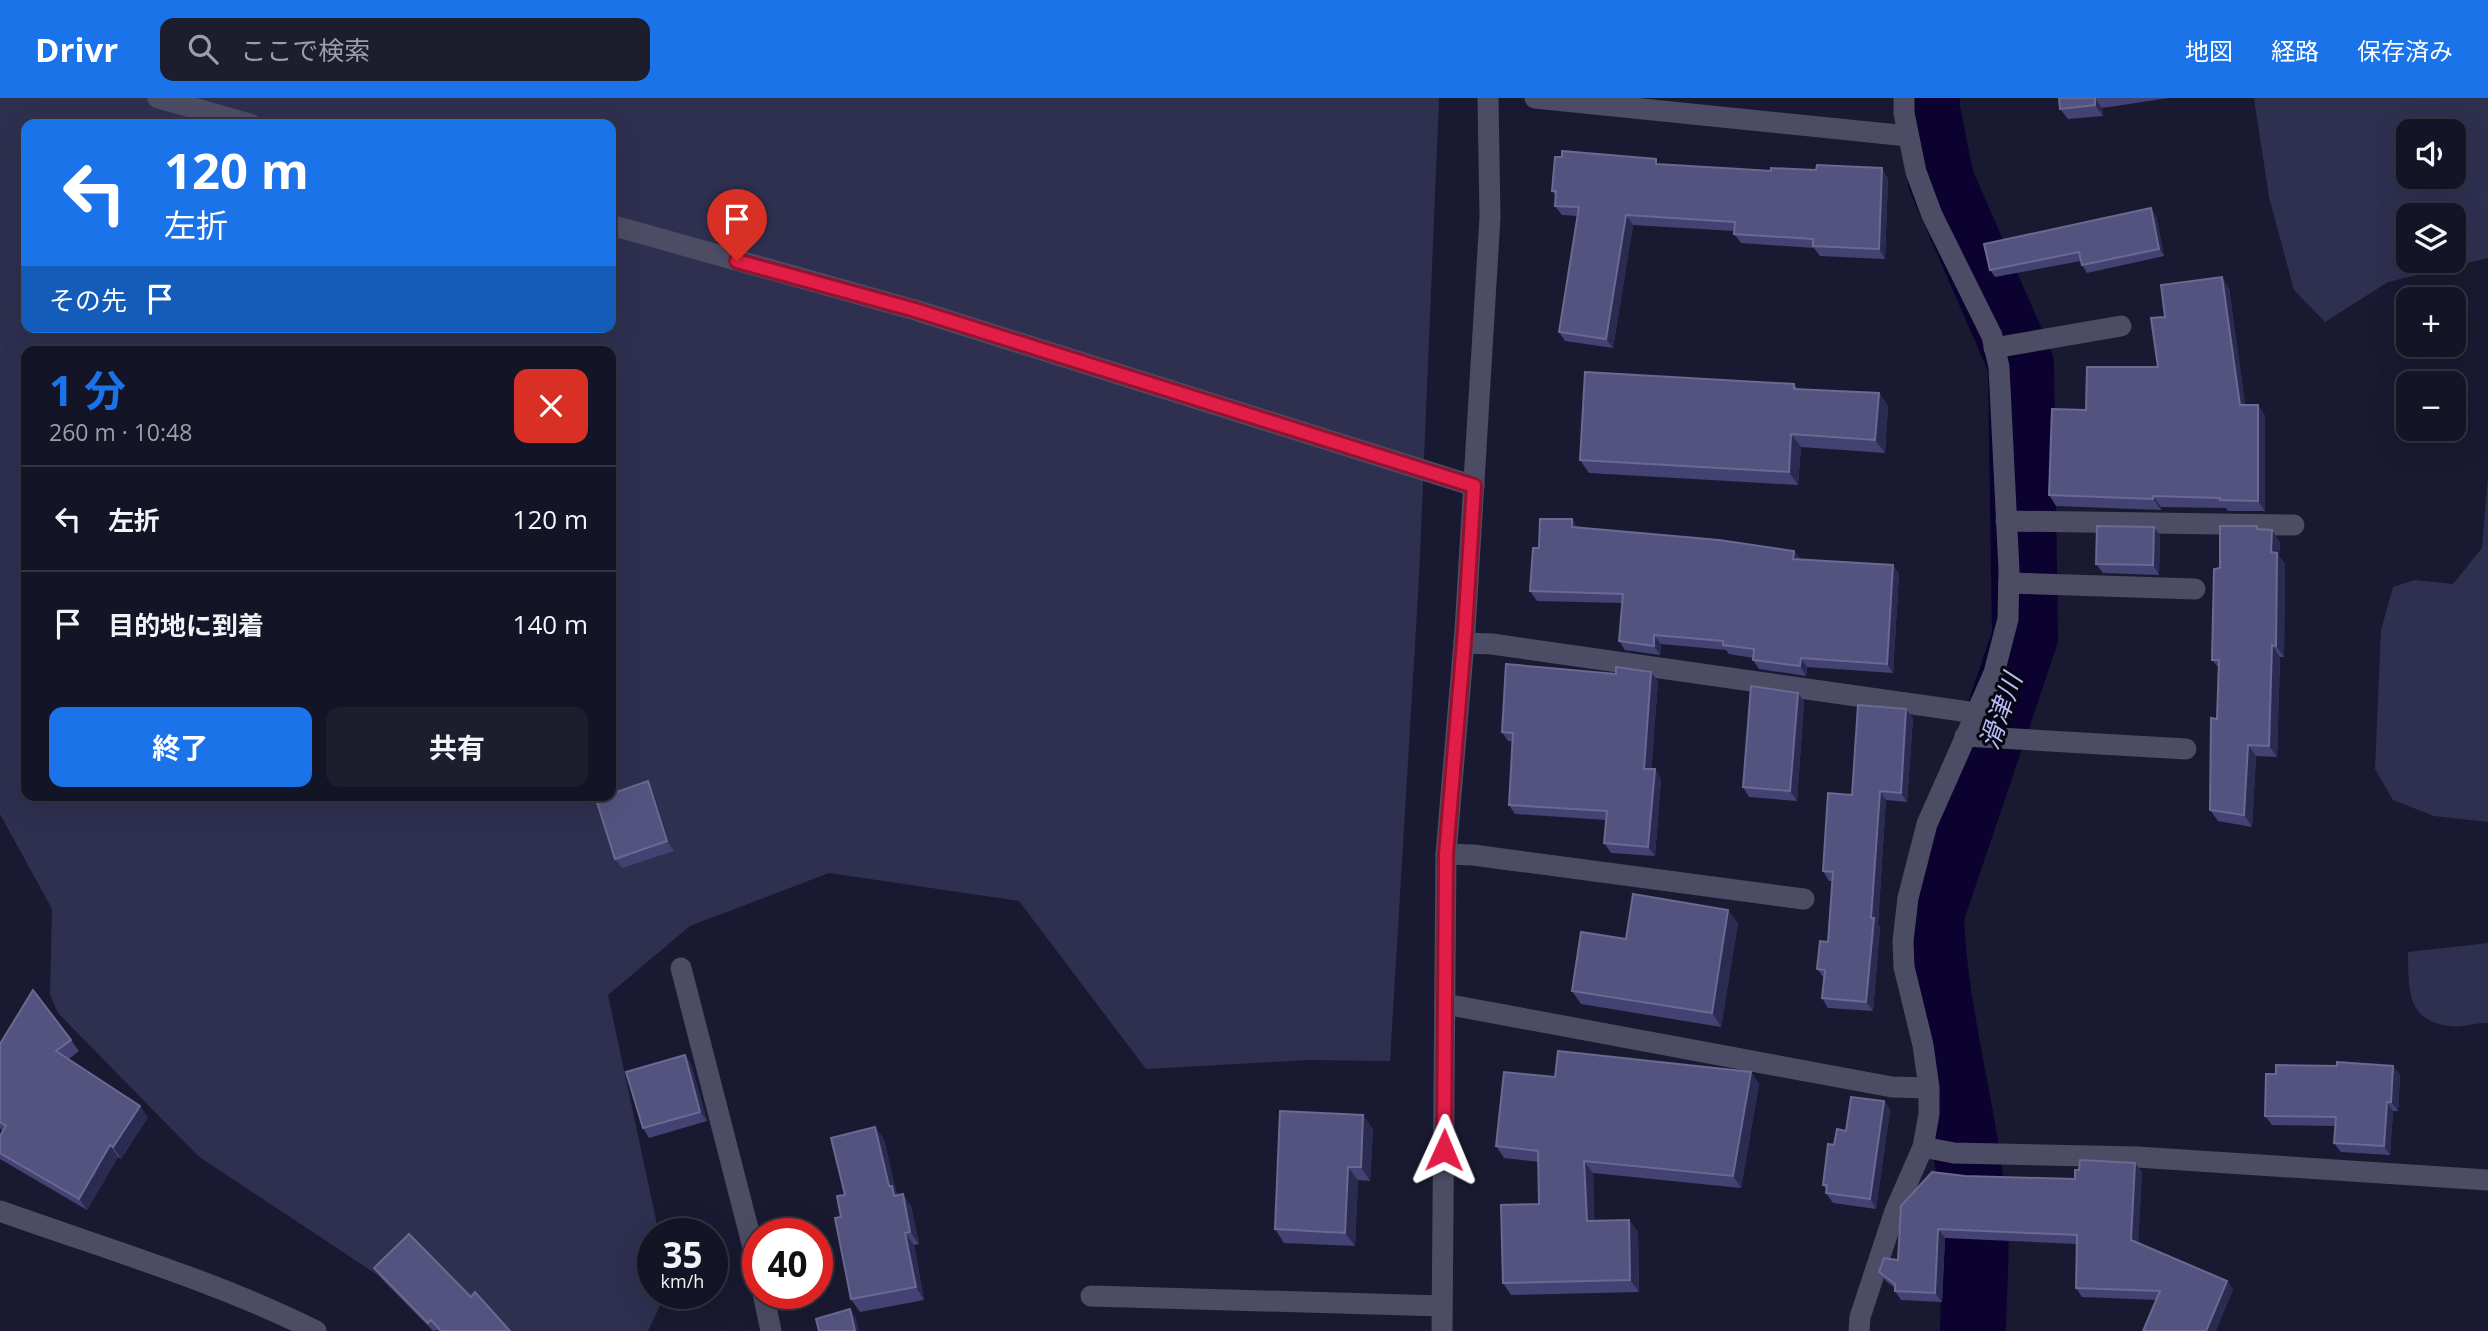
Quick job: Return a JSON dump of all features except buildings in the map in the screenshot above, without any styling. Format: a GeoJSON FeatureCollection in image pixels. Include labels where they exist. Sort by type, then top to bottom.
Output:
{"type":"FeatureCollection","features":[{"type":"Feature","properties":{"kind":"street"},"geometry":{"type":"LineString","coordinates":[[158,98],[232,119]]}},
{"type":"Feature","properties":{"kind":"street"},"geometry":{"type":"LineString","coordinates":[[1442,1331],[1446,854],[1464,643],[1490,217],[1488,98]]}},
{"type":"Feature","properties":{"kind":"street"},"geometry":{"type":"LineString","coordinates":[[1535,98],[1908,136]]}},
{"type":"Feature","properties":{"kind":"street"},"geometry":{"type":"LineString","coordinates":[[1858,1331],[1895,1212],[1923,1147],[1930,1114],[1923,1045],[1905,967],[1903,941],[1908,898],[1927,824],[1994,673],[2008,619],[2009,583],[1999,367],[1980,309],[1931,215],[1916,172],[1903,113],[1904,98]]}},
{"type":"Feature","properties":{"kind":"street"},"geometry":{"type":"LineString","coordinates":[[616,226],[915,310],[1474,486]]}},
{"type":"Feature","properties":{"kind":"street"},"geometry":{"type":"LineString","coordinates":[[1994,348],[2121,326]]}},
{"type":"Feature","properties":{"kind":"street"},"geometry":{"type":"LineString","coordinates":[[2006,521],[2294,525]]}},
{"type":"Feature","properties":{"kind":"street"},"geometry":{"type":"LineString","coordinates":[[2009,583],[2194,589]]}},
{"type":"Feature","properties":{"kind":"street"},"geometry":{"type":"LineString","coordinates":[[1464,643],[1492,644],[1976,713]]}},
{"type":"Feature","properties":{"kind":"street"},"geometry":{"type":"LineString","coordinates":[[1965,736],[2186,749]]}},
{"type":"Feature","properties":{"kind":"street"},"geometry":{"type":"LineString","coordinates":[[1446,854],[1474,855],[1804,898]]}},
{"type":"Feature","properties":{"kind":"street"},"geometry":{"type":"LineString","coordinates":[[681,968],[745,1218]]}},
{"type":"Feature","properties":{"kind":"street"},"geometry":{"type":"LineString","coordinates":[[1445,1004],[1892,1087],[1929,1088]]}},
{"type":"Feature","properties":{"kind":"street"},"geometry":{"type":"LineString","coordinates":[[1923,1147],[1954,1153],[2137,1157],[2488,1180]]}},
{"type":"Feature","properties":{"kind":"street"},"geometry":{"type":"LineString","coordinates":[[0,1211],[177,1273],[283,1314],[316,1331]]}},
{"type":"Feature","properties":{"kind":"street"},"geometry":{"type":"LineString","coordinates":[[1091,1296],[1442,1306]]}},
{"type":"Feature","properties":{"kind":"street"},"geometry":{"type":"LineString","coordinates":[[766,1309],[771,1331]]}},
{"type":"Feature","properties":{"kind":"shaded area"},"geometry":{"type":"Polygon","coordinates":[[[0,98],[1439,98],[1419,578],[1390,1061],[1309,1060],[1146,1069],[1019,901],[829,873],[690,926],[608,995],[656,1218],[637,1218],[637,1309],[658,1309],[648,1331],[462,1331],[198,1156],[58,1013],[50,994],[52,909],[0,814],[0,98]]]}},
{"type":"Feature","properties":{"kind":"shaded area"},"geometry":{"type":"Polygon","coordinates":[[[2254,98],[2488,98],[2488,258],[2466,263],[2466,203],[2396,203],[2396,273],[2426,273],[2388,282],[2325,322],[2294,290],[2269,197],[2254,98]]]}},
{"type":"Feature","properties":{"kind":"shaded area"},"geometry":{"type":"Polygon","coordinates":[[[2488,477],[2488,822],[2434,816],[2393,800],[2375,769],[2381,630],[2393,587],[2415,580],[2453,584],[2482,548],[2488,477]]]}},
{"type":"Feature","properties":{"kind":"shaded area"},"geometry":{"type":"Polygon","coordinates":[[[2488,943],[2488,1023],[2450,1026],[2435,1023],[2417,1010],[2410,989],[2408,952],[2488,943]]]}},
{"type":"Feature","properties":{"kind":"waterway","name":"滑津川"},"geometry":{"type":"LineString","coordinates":[[1927,98],[1941,180],[2021,364],[2025,637],[1931,915],[1938,993],[1972,1189],[1975,1241],[1973,1331]]}},
{"type":"Feature","properties":{"kind":"route"},"geometry":{"type":"LineString","coordinates":[[737,261],[915,310],[1474,486],[1446,854],[1444,1150]]}}]}
